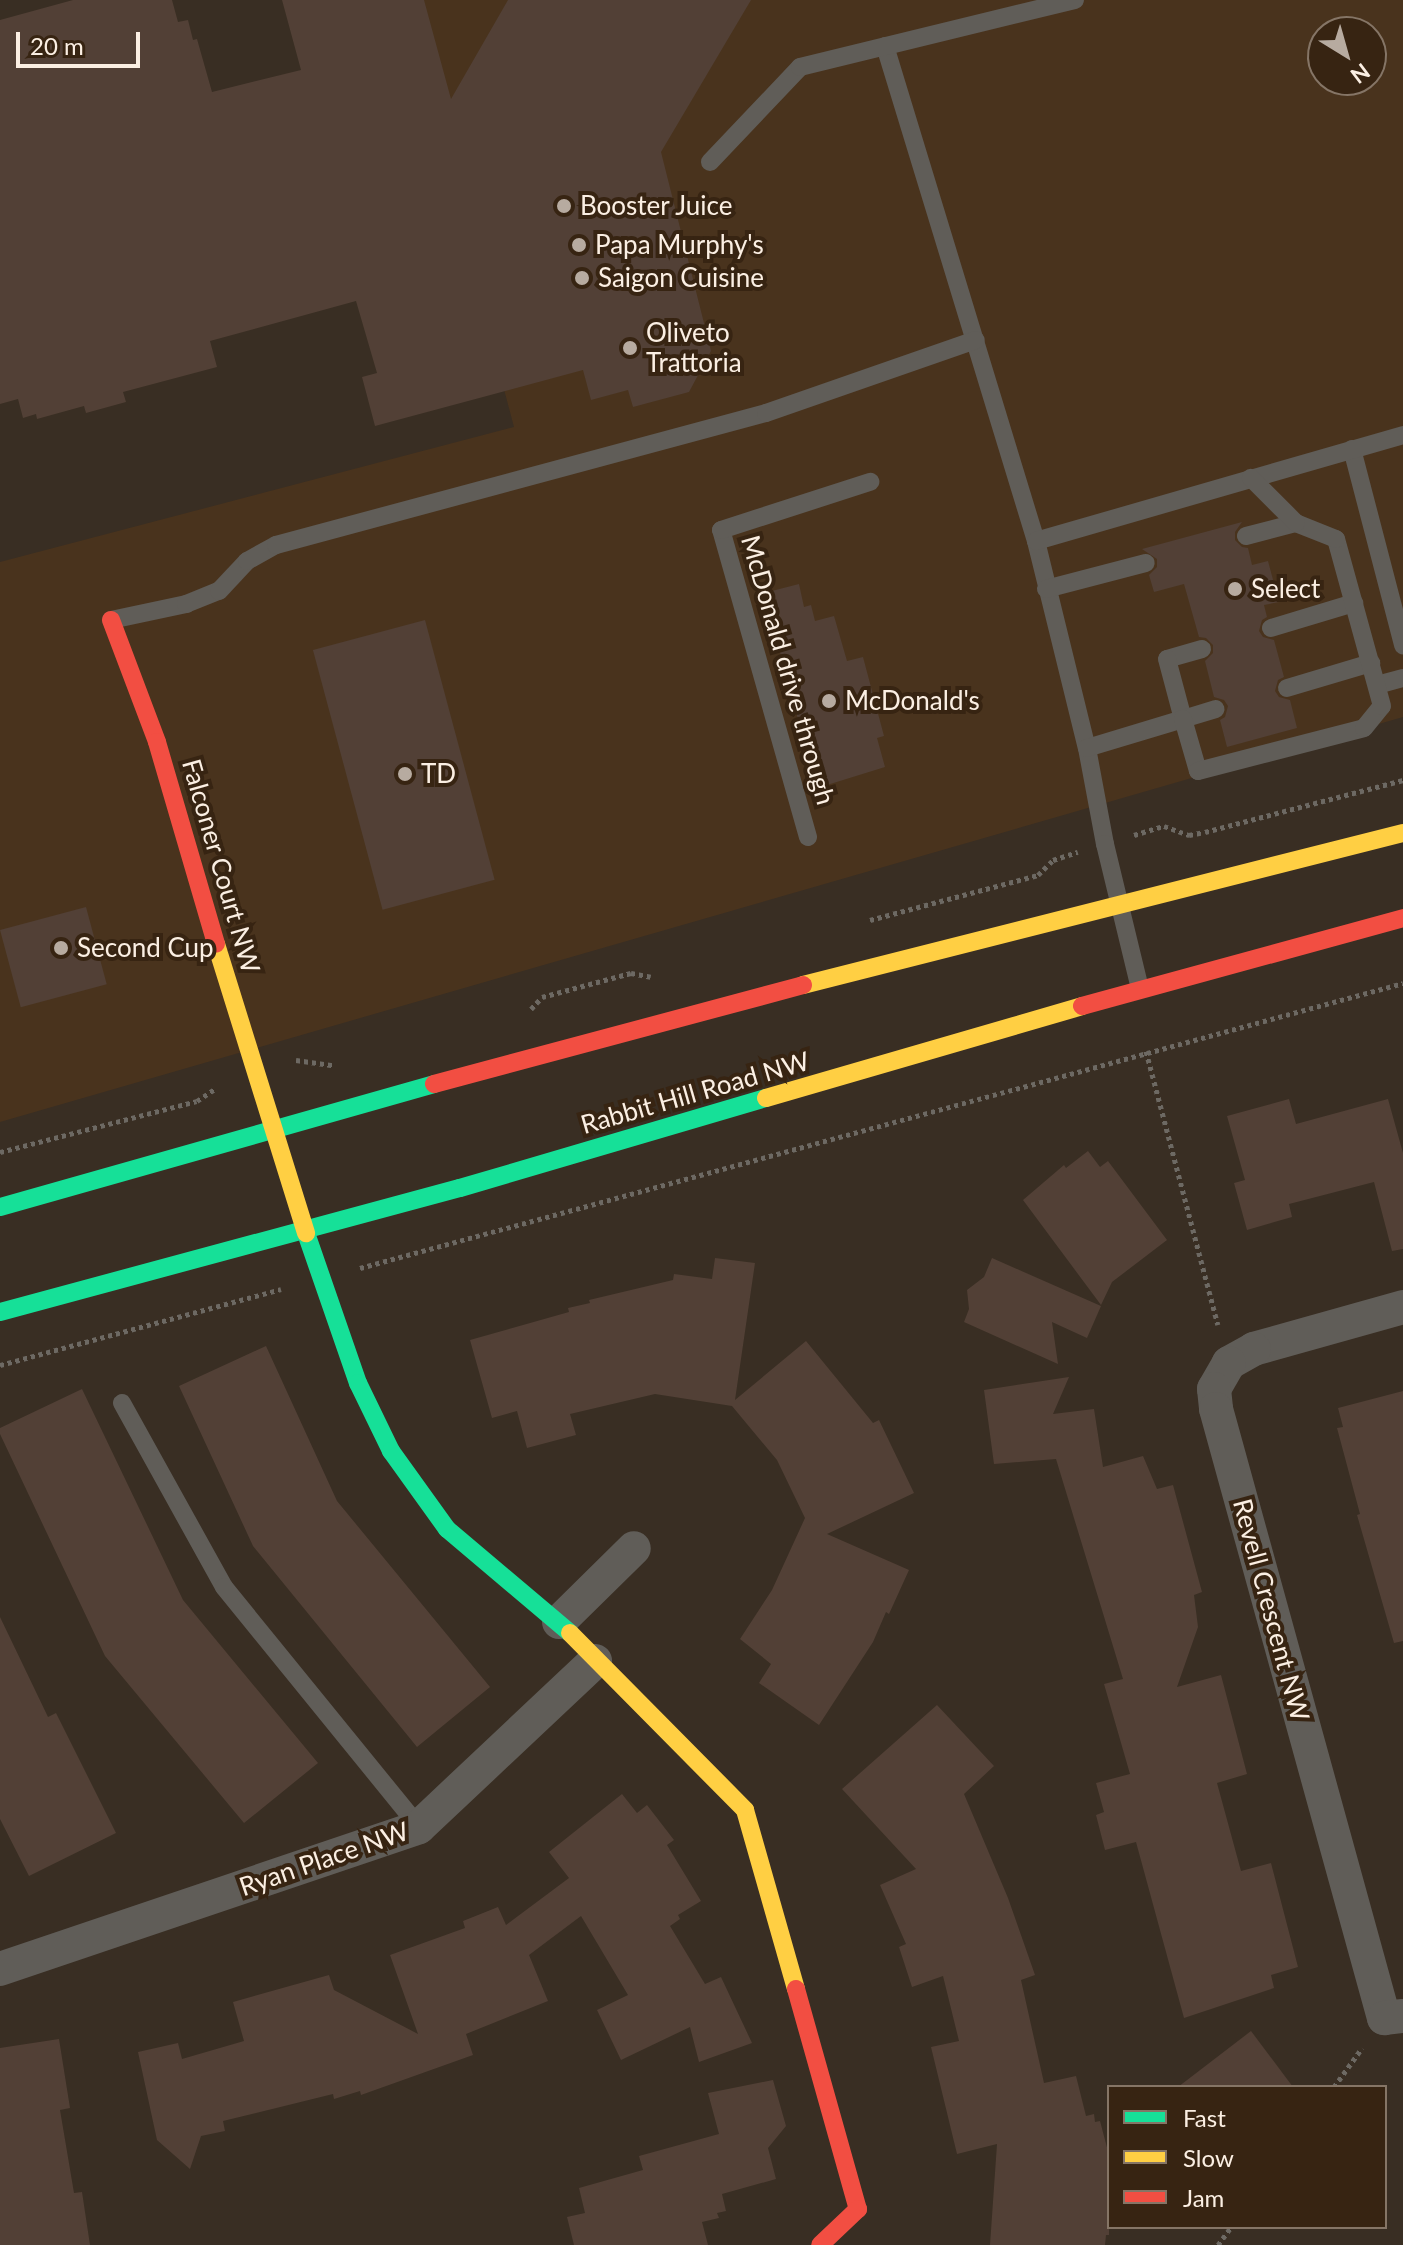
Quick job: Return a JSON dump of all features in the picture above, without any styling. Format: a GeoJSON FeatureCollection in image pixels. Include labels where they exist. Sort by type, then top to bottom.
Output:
{"type":"FeatureCollection","features":[{"type":"Feature","properties":{"kind":"main road","name":"Falconer Court NW"},"geometry":{"type":"LineString","coordinates":[[111,620],[157,742],[272,1129]]}},
{"type":"Feature","properties":{"kind":"main road"},"geometry":{"type":"LineString","coordinates":[[0,1207],[606,1035],[1403,833]]}},
{"type":"Feature","properties":{"kind":"main road","name":"Rabbit Hill Road NW"},"geometry":{"type":"LineString","coordinates":[[0,1312],[460,1188],[1140,989],[1403,918]]}},
{"type":"Feature","properties":{"kind":"main road"},"geometry":{"type":"LineString","coordinates":[[272,1129],[358,1383],[391,1451],[447,1529],[559,1622],[745,1810],[858,2209],[820,2245]]}},
{"type":"Feature","properties":{"kind":"street"},"geometry":{"type":"LineString","coordinates":[[1229,1363],[1272,1342],[1403,1307]]}},
{"type":"Feature","properties":{"kind":"street","name":"Revell Crescent NW"},"geometry":{"type":"LineString","coordinates":[[1229,1363],[1219,1375],[1214,1389],[1216,1409],[1394,2017]]}},
{"type":"Feature","properties":{"kind":"street"},"geometry":{"type":"LineString","coordinates":[[559,1622],[634,1548]]}},
{"type":"Feature","properties":{"kind":"street","name":"Ryan Place NW"},"geometry":{"type":"LineString","coordinates":[[0,1969],[419,1827],[595,1661]]}},
{"type":"Feature","properties":{"kind":"lane"},"geometry":{"type":"LineString","coordinates":[[710,162],[800,67],[1075,0]]}},
{"type":"Feature","properties":{"kind":"lane"},"geometry":{"type":"LineString","coordinates":[[885,46],[1036,541],[1087,748],[1105,844],[1140,989]]}},
{"type":"Feature","properties":{"kind":"lane"},"geometry":{"type":"LineString","coordinates":[[111,620],[186,604],[219,591],[247,561],[276,545],[766,413],[976,340]]}},
{"type":"Feature","properties":{"kind":"lane"},"geometry":{"type":"LineString","coordinates":[[1036,541],[1403,435]]}},
{"type":"Feature","properties":{"kind":"lane"},"geometry":{"type":"LineString","coordinates":[[1352,449],[1403,645]]}},
{"type":"Feature","properties":{"kind":"lane"},"geometry":{"type":"LineString","coordinates":[[1202,649],[1167,659],[1198,771],[1364,728],[1382,706],[1336,539],[1296,523],[1251,478]]}},
{"type":"Feature","properties":{"kind":"lane","name":"McDonald drive through"},"geometry":{"type":"LineString","coordinates":[[808,837],[721,530],[870,482]]}},
{"type":"Feature","properties":{"kind":"lane"},"geometry":{"type":"LineString","coordinates":[[1246,536],[1296,523]]}},
{"type":"Feature","properties":{"kind":"lane"},"geometry":{"type":"LineString","coordinates":[[1046,589],[1146,563]]}},
{"type":"Feature","properties":{"kind":"lane"},"geometry":{"type":"LineString","coordinates":[[1271,628],[1354,603]]}},
{"type":"Feature","properties":{"kind":"lane"},"geometry":{"type":"LineString","coordinates":[[1287,688],[1371,663]]}},
{"type":"Feature","properties":{"kind":"lane"},"geometry":{"type":"LineString","coordinates":[[1377,685],[1403,678]]}},
{"type":"Feature","properties":{"kind":"lane"},"geometry":{"type":"LineString","coordinates":[[1087,748],[1216,709]]}},
{"type":"Feature","properties":{"kind":"lane"},"geometry":{"type":"LineString","coordinates":[[122,1403],[224,1587],[419,1827]]}},
{"type":"Feature","properties":{"kind":"path"},"geometry":{"type":"LineString","coordinates":[[855,924],[1038,875],[1053,860],[1164,826],[1189,835],[1205,832],[1403,780]]}},
{"type":"Feature","properties":{"kind":"path"},"geometry":{"type":"LineString","coordinates":[[522,1013],[536,1006],[542,997],[631,973],[657,977]]}},
{"type":"Feature","properties":{"kind":"path"},"geometry":{"type":"LineString","coordinates":[[0,1365],[269,1291],[321,1281],[390,1258],[1403,983]]}},
{"type":"Feature","properties":{"kind":"path"},"geometry":{"type":"LineString","coordinates":[[1146,1051],[1229,1363]]}},
{"type":"Feature","properties":{"kind":"path"},"geometry":{"type":"LineString","coordinates":[[0,1152],[197,1101],[213,1093],[221,1081],[299,1059],[332,1065],[346,1061]]}},
{"type":"Feature","properties":{"kind":"path"},"geometry":{"type":"LineString","coordinates":[[1336,2085],[1394,2017]]}},
{"type":"Feature","properties":{"kind":"shaded area"},"geometry":{"type":"Polygon","coordinates":[[[401,0],[1403,0],[1403,717],[0,1122],[0,562],[514,427],[401,0]]]}},
{"type":"Feature","properties":{"kind":"building"},"geometry":{"type":"Polygon","coordinates":[[[73,0],[172,0],[178,22],[188,20],[193,40],[197,39],[212,92],[301,70],[282,0],[424,0],[451,99],[508,0],[751,0],[661,152],[711,351],[689,392],[633,407],[628,390],[591,400],[583,370],[375,426],[362,377],[377,373],[356,301],[210,341],[217,367],[123,392],[126,402],[86,413],[84,406],[37,419],[36,414],[23,418],[18,399],[0,404],[0,20],[73,0]]]}},
{"type":"Feature","properties":{"kind":"building"},"geometry":{"type":"Polygon","coordinates":[[[1242,522],[1235,532],[1235,540],[1248,548],[1252,565],[1268,561],[1279,602],[1264,605],[1267,617],[1262,620],[1259,631],[1263,637],[1274,640],[1284,677],[1278,680],[1275,691],[1279,697],[1290,700],[1297,728],[1227,747],[1220,720],[1225,717],[1228,706],[1224,700],[1214,697],[1205,661],[1213,653],[1213,645],[1206,638],[1199,637],[1184,584],[1154,592],[1149,575],[1157,567],[1157,559],[1142,549],[1242,522]]]}},
{"type":"Feature","properties":{"kind":"building"},"geometry":{"type":"Polygon","coordinates":[[[799,584],[804,607],[811,605],[815,621],[834,616],[847,661],[863,657],[884,736],[877,738],[885,767],[827,785],[816,746],[806,749],[764,593],[799,584]]]}},
{"type":"Feature","properties":{"kind":"building"},"geometry":{"type":"Polygon","coordinates":[[[425,620],[495,880],[383,910],[313,650],[425,620]]]}},
{"type":"Feature","properties":{"kind":"building"},"geometry":{"type":"Polygon","coordinates":[[[86,907],[107,984],[21,1007],[0,930],[86,907]]]}},
{"type":"Feature","properties":{"kind":"building"},"geometry":{"type":"Polygon","coordinates":[[[1289,1099],[1296,1124],[1388,1099],[1403,1153],[1403,1249],[1392,1251],[1374,1182],[1289,1204],[1292,1217],[1247,1230],[1234,1183],[1245,1180],[1227,1116],[1289,1099]]]}},
{"type":"Feature","properties":{"kind":"building"},"geometry":{"type":"Polygon","coordinates":[[[1088,1151],[1100,1167],[1108,1161],[1167,1240],[1112,1282],[1101,1305],[1023,1200],[1064,1165],[1066,1168],[1088,1151]]]}},
{"type":"Feature","properties":{"kind":"building"},"geometry":{"type":"Polygon","coordinates":[[[715,1258],[755,1263],[735,1400],[806,1341],[873,1423],[879,1420],[914,1493],[827,1534],[909,1570],[873,1642],[819,1725],[759,1683],[771,1664],[740,1639],[772,1590],[805,1518],[777,1460],[732,1406],[655,1394],[570,1414],[576,1435],[527,1448],[517,1411],[492,1418],[470,1340],[569,1312],[568,1308],[590,1303],[589,1300],[673,1280],[674,1274],[712,1279],[715,1258]]]}},
{"type":"Feature","properties":{"kind":"building"},"geometry":{"type":"Polygon","coordinates":[[[992,1258],[1101,1306],[1087,1338],[1052,1322],[1058,1364],[964,1322],[969,1309],[967,1290],[984,1277],[992,1258]]]}},
{"type":"Feature","properties":{"kind":"building"},"geometry":{"type":"Polygon","coordinates":[[[266,1346],[337,1501],[490,1687],[417,1747],[253,1546],[179,1386],[266,1346]]]}},
{"type":"Feature","properties":{"kind":"building"},"geometry":{"type":"Polygon","coordinates":[[[1069,1377],[1053,1414],[1094,1409],[1103,1467],[1143,1456],[1157,1489],[1173,1485],[1202,1592],[1194,1595],[1198,1627],[1177,1687],[1221,1675],[1247,1774],[1217,1783],[1241,1871],[1271,1863],[1298,1967],[1271,1975],[1274,1988],[1184,2018],[1136,1842],[1105,1850],[1096,1815],[1104,1812],[1096,1783],[1130,1774],[1104,1684],[1123,1679],[1056,1459],[994,1464],[984,1390],[1069,1377]]]}},
{"type":"Feature","properties":{"kind":"building"},"geometry":{"type":"Polygon","coordinates":[[[82,1389],[183,1600],[318,1763],[244,1823],[105,1656],[0,1434],[0,1428],[82,1389]]]}},
{"type":"Feature","properties":{"kind":"building"},"geometry":{"type":"Polygon","coordinates":[[[1403,1391],[1403,1641],[1394,1643],[1357,1515],[1360,1514],[1337,1428],[1343,1427],[1338,1408],[1403,1391]]]}},
{"type":"Feature","properties":{"kind":"building"},"geometry":{"type":"Polygon","coordinates":[[[0,1617],[48,1717],[56,1713],[116,1833],[29,1876],[0,1819],[0,1617]]]}},
{"type":"Feature","properties":{"kind":"building"},"geometry":{"type":"Polygon","coordinates":[[[937,1705],[994,1766],[964,1794],[1008,1898],[1035,1975],[1021,1980],[1044,2083],[1076,2076],[1086,2116],[1094,2114],[1095,2122],[1100,2121],[1107,2147],[1109,2235],[1106,2235],[1105,2245],[990,2245],[997,2144],[957,2154],[931,2047],[959,2041],[943,1976],[912,1987],[899,1947],[906,1944],[880,1885],[916,1869],[842,1789],[937,1705]]]}},
{"type":"Feature","properties":{"kind":"building"},"geometry":{"type":"Polygon","coordinates":[[[622,1794],[637,1813],[647,1805],[674,1840],[667,1845],[701,1901],[678,1915],[680,1919],[670,1926],[705,1984],[721,1977],[752,2043],[699,2062],[690,2027],[621,2060],[597,2010],[628,1995],[581,1916],[529,1955],[548,2001],[466,2034],[473,2055],[361,2095],[360,2091],[334,2099],[333,2094],[223,2121],[225,2131],[201,2136],[190,2169],[157,2140],[138,2052],[178,2043],[182,2059],[244,2041],[233,2002],[329,1975],[334,1990],[418,2034],[390,1955],[465,1928],[463,1921],[498,1907],[506,1925],[569,1878],[549,1852],[622,1794]]]}},
{"type":"Feature","properties":{"kind":"building"},"geometry":{"type":"Polygon","coordinates":[[[1251,2031],[1292,2085],[1181,2085],[1251,2031]]]}},
{"type":"Feature","properties":{"kind":"building"},"geometry":{"type":"Polygon","coordinates":[[[59,2039],[70,2108],[60,2110],[74,2193],[82,2192],[90,2245],[0,2245],[0,2048],[59,2039]]]}},
{"type":"Feature","properties":{"kind":"building"},"geometry":{"type":"Polygon","coordinates":[[[773,2080],[786,2126],[768,2148],[776,2179],[722,2194],[726,2211],[717,2213],[719,2218],[702,2222],[708,2245],[574,2245],[567,2217],[585,2213],[579,2188],[643,2170],[639,2156],[719,2134],[708,2093],[773,2080]]]}},
{"type":"Feature","properties":{"kind":"traffic: fast"},"geometry":{"type":"LineString","coordinates":[[0,1207],[434,1084]]}},
{"type":"Feature","properties":{"kind":"traffic: fast"},"geometry":{"type":"LineString","coordinates":[[0,1312],[460,1188],[766,1098]]}},
{"type":"Feature","properties":{"kind":"traffic: fast"},"geometry":{"type":"LineString","coordinates":[[306,1233],[358,1383],[391,1451],[447,1529],[570,1633]]}},
{"type":"Feature","properties":{"kind":"traffic: slow"},"geometry":{"type":"LineString","coordinates":[[803,985],[1403,833]]}},
{"type":"Feature","properties":{"kind":"traffic: slow"},"geometry":{"type":"LineString","coordinates":[[216,944],[306,1233]]}},
{"type":"Feature","properties":{"kind":"traffic: slow"},"geometry":{"type":"LineString","coordinates":[[766,1098],[1082,1006]]}},
{"type":"Feature","properties":{"kind":"traffic: slow"},"geometry":{"type":"LineString","coordinates":[[570,1633],[745,1810],[796,1989]]}},
{"type":"Feature","properties":{"kind":"traffic: jam"},"geometry":{"type":"LineString","coordinates":[[111,620],[157,742],[216,944]]}},
{"type":"Feature","properties":{"kind":"traffic: jam"},"geometry":{"type":"LineString","coordinates":[[1082,1006],[1403,918]]}},
{"type":"Feature","properties":{"kind":"traffic: jam"},"geometry":{"type":"LineString","coordinates":[[434,1084],[803,985]]}},
{"type":"Feature","properties":{"kind":"traffic: jam"},"geometry":{"type":"LineString","coordinates":[[796,1989],[858,2209],[820,2245]]}},
{"type":"Feature","properties":{"kind":"place","name":"Booster Juice"},"geometry":{"type":"Point","coordinates":[564,206]}},
{"type":"Feature","properties":{"kind":"place","name":"Papa Murphy's"},"geometry":{"type":"Point","coordinates":[579,245]}},
{"type":"Feature","properties":{"kind":"place","name":"Saigon Cuisine"},"geometry":{"type":"Point","coordinates":[582,278]}},
{"type":"Feature","properties":{"kind":"place","name":"Oliveto Trattoria"},"geometry":{"type":"Point","coordinates":[630,348]}},
{"type":"Feature","properties":{"kind":"place","name":"Select"},"geometry":{"type":"Point","coordinates":[1235,589]}},
{"type":"Feature","properties":{"kind":"place","name":"McDonald's"},"geometry":{"type":"Point","coordinates":[829,701]}},
{"type":"Feature","properties":{"kind":"place","name":"TD"},"geometry":{"type":"Point","coordinates":[405,774]}},
{"type":"Feature","properties":{"kind":"place","name":"Second Cup"},"geometry":{"type":"Point","coordinates":[61,948]}}]}
